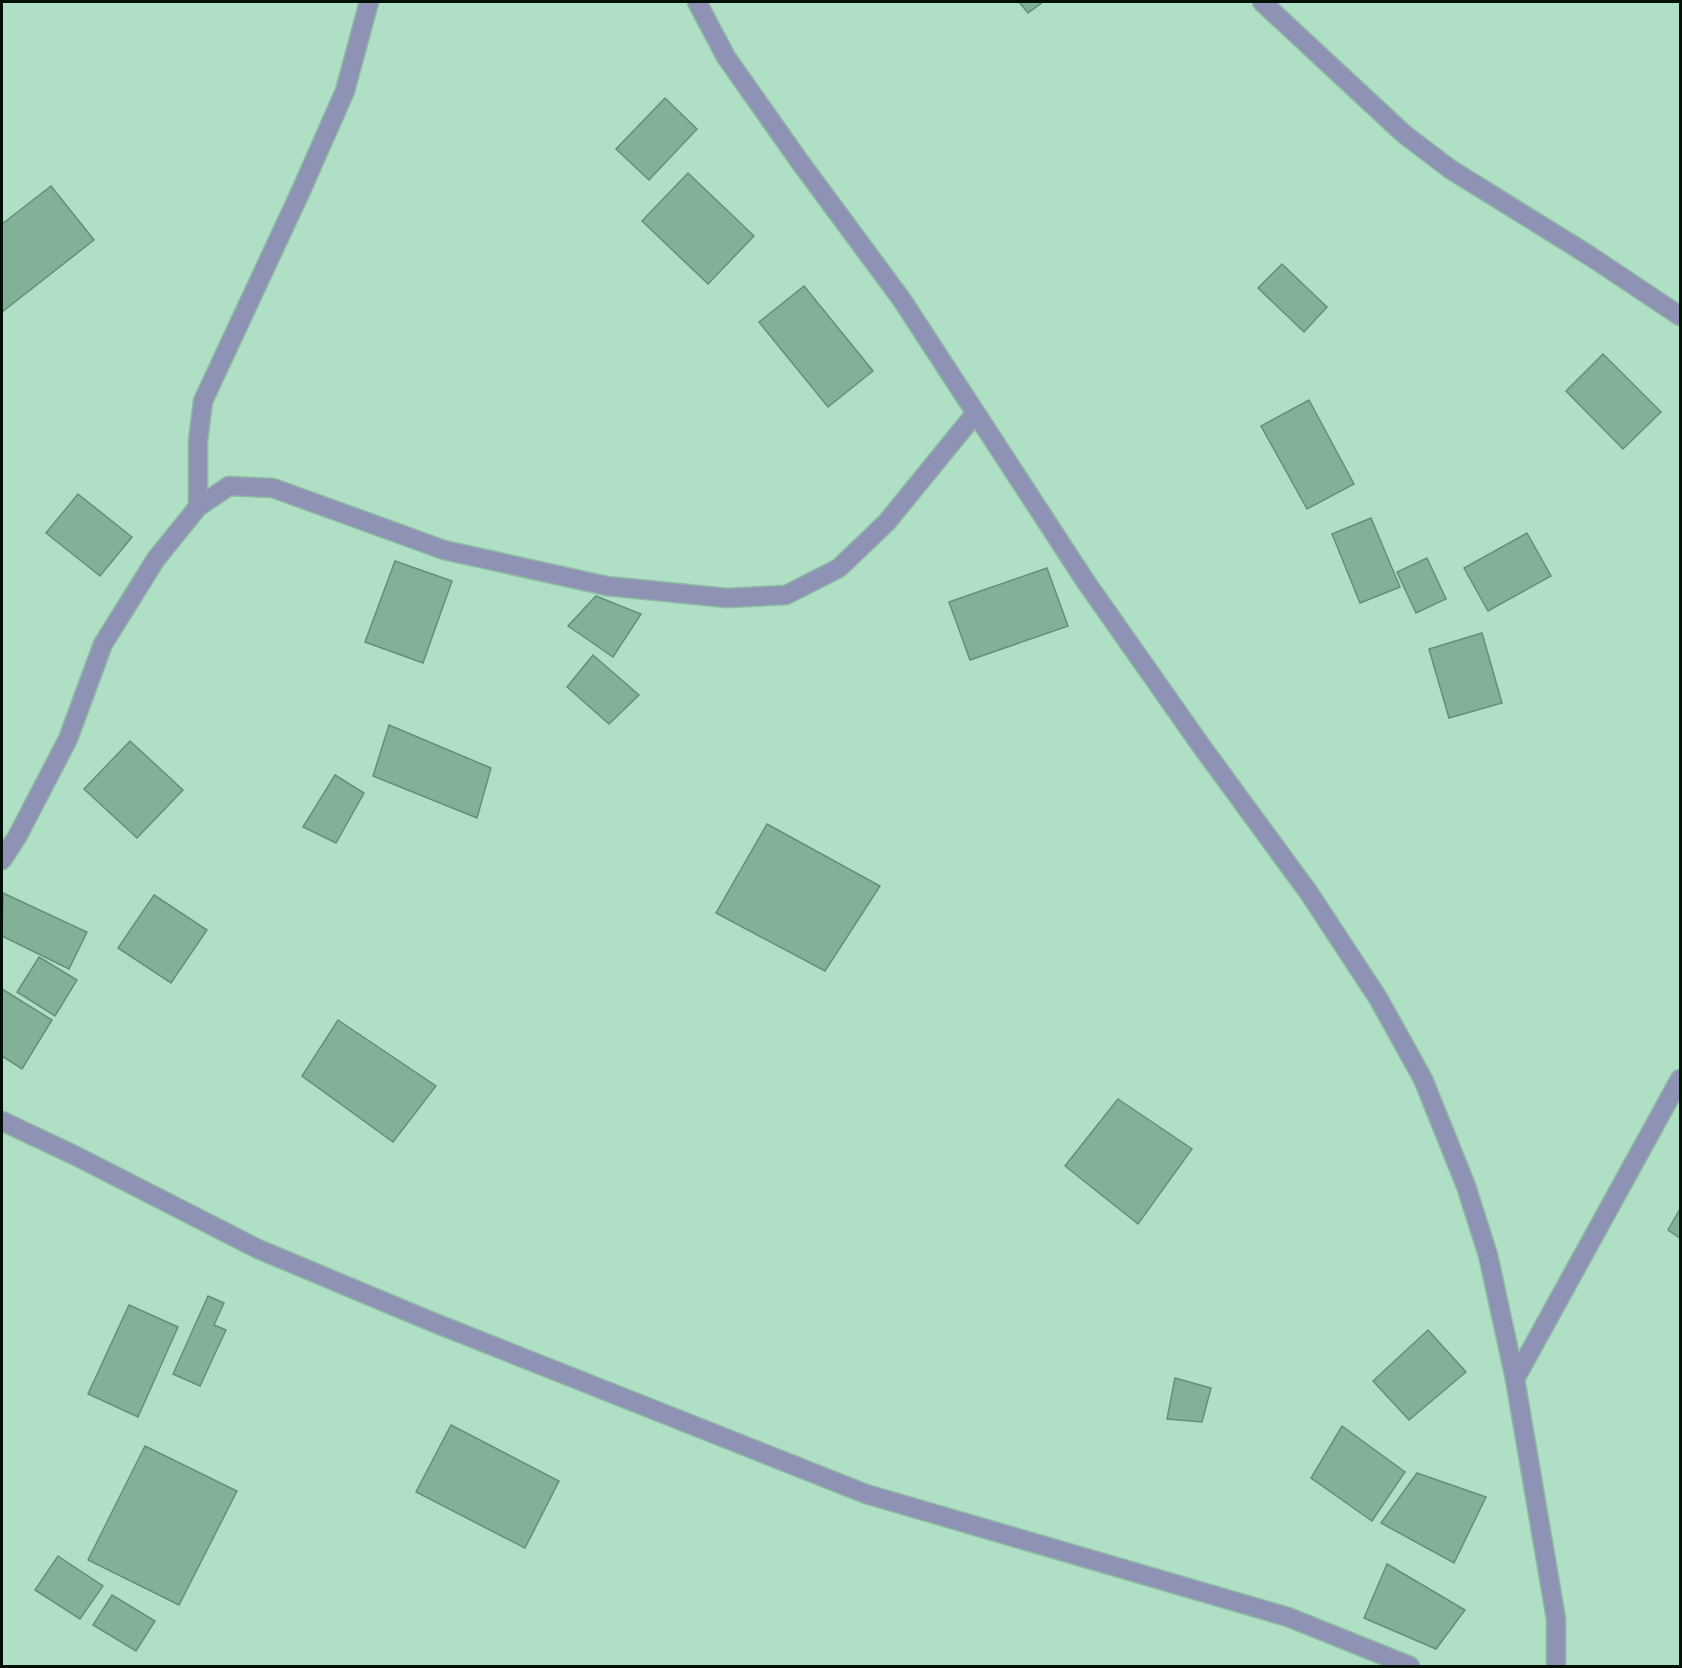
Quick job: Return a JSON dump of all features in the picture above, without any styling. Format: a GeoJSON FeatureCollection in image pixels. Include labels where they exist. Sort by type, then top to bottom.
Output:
{"type":"FeatureCollection","features":[{"type":"Feature","properties":{"kind":"street"},"geometry":{"type":"LineString","coordinates":[[198,507],[198,441],[203,400],[345,91],[369,2]]}},
{"type":"Feature","properties":{"kind":"street"},"geometry":{"type":"LineString","coordinates":[[697,2],[726,57],[902,300],[1086,582],[1202,747],[1309,893],[1378,998],[1423,1079],[1466,1186],[1488,1256],[1515,1379],[1556,1619],[1556,1666]]}},
{"type":"Feature","properties":{"kind":"street"},"geometry":{"type":"LineString","coordinates":[[1262,2],[1404,134],[1450,169],[1590,256],[1680,316]]}},
{"type":"Feature","properties":{"kind":"street"},"geometry":{"type":"LineString","coordinates":[[2,860],[17,837],[69,739],[103,644],[156,559],[198,507],[230,486],[273,488],[444,550],[607,586],[727,598],[786,595],[839,568],[887,522],[975,414]]}},
{"type":"Feature","properties":{"kind":"street"},"geometry":{"type":"LineString","coordinates":[[1515,1379],[1680,1079]]}},
{"type":"Feature","properties":{"kind":"street"},"geometry":{"type":"LineString","coordinates":[[2,1121],[258,1249],[430,1321],[866,1494],[1288,1617],[1410,1666]]}},
{"type":"Feature","properties":{"kind":"building"},"geometry":{"type":"Polygon","coordinates":[[[1019,2],[1043,2],[1028,13],[1019,2]]]}},
{"type":"Feature","properties":{"kind":"building"},"geometry":{"type":"Polygon","coordinates":[[[665,98],[697,129],[649,180],[616,149],[665,98]]]}},
{"type":"Feature","properties":{"kind":"building"},"geometry":{"type":"Polygon","coordinates":[[[688,173],[754,236],[708,284],[642,221],[688,173]]]}},
{"type":"Feature","properties":{"kind":"building"},"geometry":{"type":"Polygon","coordinates":[[[51,186],[94,240],[2,312],[2,224],[51,186]]]}},
{"type":"Feature","properties":{"kind":"building"},"geometry":{"type":"Polygon","coordinates":[[[1282,264],[1327,307],[1304,332],[1258,288],[1282,264]]]}},
{"type":"Feature","properties":{"kind":"building"},"geometry":{"type":"Polygon","coordinates":[[[804,286],[873,371],[828,407],[759,322],[804,286]]]}},
{"type":"Feature","properties":{"kind":"building"},"geometry":{"type":"Polygon","coordinates":[[[1603,354],[1661,412],[1623,449],[1566,391],[1603,354]]]}},
{"type":"Feature","properties":{"kind":"building"},"geometry":{"type":"Polygon","coordinates":[[[1309,400],[1354,484],[1307,509],[1261,426],[1309,400]]]}},
{"type":"Feature","properties":{"kind":"building"},"geometry":{"type":"Polygon","coordinates":[[[78,494],[132,537],[100,576],[46,533],[78,494]]]}},
{"type":"Feature","properties":{"kind":"building"},"geometry":{"type":"Polygon","coordinates":[[[1371,518],[1400,587],[1360,603],[1332,534],[1371,518]]]}},
{"type":"Feature","properties":{"kind":"building"},"geometry":{"type":"Polygon","coordinates":[[[1527,533],[1551,576],[1488,611],[1464,568],[1527,533]]]}},
{"type":"Feature","properties":{"kind":"building"},"geometry":{"type":"Polygon","coordinates":[[[1427,558],[1446,599],[1416,613],[1397,572],[1427,558]]]}},
{"type":"Feature","properties":{"kind":"building"},"geometry":{"type":"Polygon","coordinates":[[[395,561],[452,581],[423,663],[365,642],[395,561]]]}},
{"type":"Feature","properties":{"kind":"building"},"geometry":{"type":"Polygon","coordinates":[[[1047,568],[1068,626],[970,660],[949,602],[1047,568]]]}},
{"type":"Feature","properties":{"kind":"building"},"geometry":{"type":"Polygon","coordinates":[[[596,596],[641,614],[613,657],[568,626],[596,596]]]}},
{"type":"Feature","properties":{"kind":"building"},"geometry":{"type":"Polygon","coordinates":[[[1482,633],[1502,703],[1449,718],[1429,649],[1482,633]]]}},
{"type":"Feature","properties":{"kind":"building"},"geometry":{"type":"Polygon","coordinates":[[[593,655],[639,695],[609,724],[567,687],[593,655]]]}},
{"type":"Feature","properties":{"kind":"building"},"geometry":{"type":"Polygon","coordinates":[[[389,725],[491,768],[477,818],[373,776],[389,725]]]}},
{"type":"Feature","properties":{"kind":"building"},"geometry":{"type":"Polygon","coordinates":[[[130,741],[183,790],[137,838],[84,789],[130,741]]]}},
{"type":"Feature","properties":{"kind":"building"},"geometry":{"type":"Polygon","coordinates":[[[335,775],[364,793],[336,843],[303,827],[335,775]]]}},
{"type":"Feature","properties":{"kind":"building"},"geometry":{"type":"Polygon","coordinates":[[[767,824],[880,886],[825,971],[716,913],[767,824]]]}},
{"type":"Feature","properties":{"kind":"building"},"geometry":{"type":"Polygon","coordinates":[[[3,893],[87,932],[69,969],[2,936],[3,893]]]}},
{"type":"Feature","properties":{"kind":"building"},"geometry":{"type":"Polygon","coordinates":[[[154,895],[207,930],[171,983],[118,948],[154,895]]]}},
{"type":"Feature","properties":{"kind":"building"},"geometry":{"type":"Polygon","coordinates":[[[39,957],[77,980],[55,1016],[17,992],[39,957]]]}},
{"type":"Feature","properties":{"kind":"building"},"geometry":{"type":"Polygon","coordinates":[[[2,989],[52,1020],[22,1069],[2,1056],[2,989]]]}},
{"type":"Feature","properties":{"kind":"building"},"geometry":{"type":"Polygon","coordinates":[[[338,1020],[436,1086],[393,1142],[302,1076],[338,1020]]]}},
{"type":"Feature","properties":{"kind":"building"},"geometry":{"type":"Polygon","coordinates":[[[1118,1099],[1192,1149],[1138,1224],[1065,1166],[1118,1099]]]}},
{"type":"Feature","properties":{"kind":"building"},"geometry":{"type":"Polygon","coordinates":[[[1680,1209],[1680,1238],[1668,1230],[1680,1209]]]}},
{"type":"Feature","properties":{"kind":"building"},"geometry":{"type":"Polygon","coordinates":[[[208,1296],[224,1303],[214,1325],[226,1330],[200,1386],[173,1374],[208,1296]]]}},
{"type":"Feature","properties":{"kind":"building"},"geometry":{"type":"Polygon","coordinates":[[[129,1305],[178,1327],[138,1417],[88,1394],[129,1305]]]}},
{"type":"Feature","properties":{"kind":"building"},"geometry":{"type":"Polygon","coordinates":[[[1428,1330],[1466,1372],[1409,1420],[1373,1381],[1428,1330]]]}},
{"type":"Feature","properties":{"kind":"building"},"geometry":{"type":"Polygon","coordinates":[[[1175,1378],[1211,1388],[1202,1422],[1167,1419],[1175,1378]]]}},
{"type":"Feature","properties":{"kind":"building"},"geometry":{"type":"Polygon","coordinates":[[[451,1425],[559,1481],[525,1548],[416,1492],[451,1425]]]}},
{"type":"Feature","properties":{"kind":"building"},"geometry":{"type":"Polygon","coordinates":[[[1342,1426],[1405,1472],[1372,1521],[1311,1478],[1342,1426]]]}},
{"type":"Feature","properties":{"kind":"building"},"geometry":{"type":"Polygon","coordinates":[[[145,1446],[237,1491],[179,1605],[88,1560],[145,1446]]]}},
{"type":"Feature","properties":{"kind":"building"},"geometry":{"type":"Polygon","coordinates":[[[1417,1473],[1486,1497],[1454,1563],[1381,1523],[1417,1473]]]}},
{"type":"Feature","properties":{"kind":"building"},"geometry":{"type":"Polygon","coordinates":[[[58,1556],[103,1586],[80,1619],[35,1590],[58,1556]]]}},
{"type":"Feature","properties":{"kind":"building"},"geometry":{"type":"Polygon","coordinates":[[[1387,1564],[1465,1610],[1436,1649],[1364,1618],[1387,1564]]]}},
{"type":"Feature","properties":{"kind":"building"},"geometry":{"type":"Polygon","coordinates":[[[112,1595],[155,1621],[136,1651],[93,1625],[112,1595]]]}}]}
